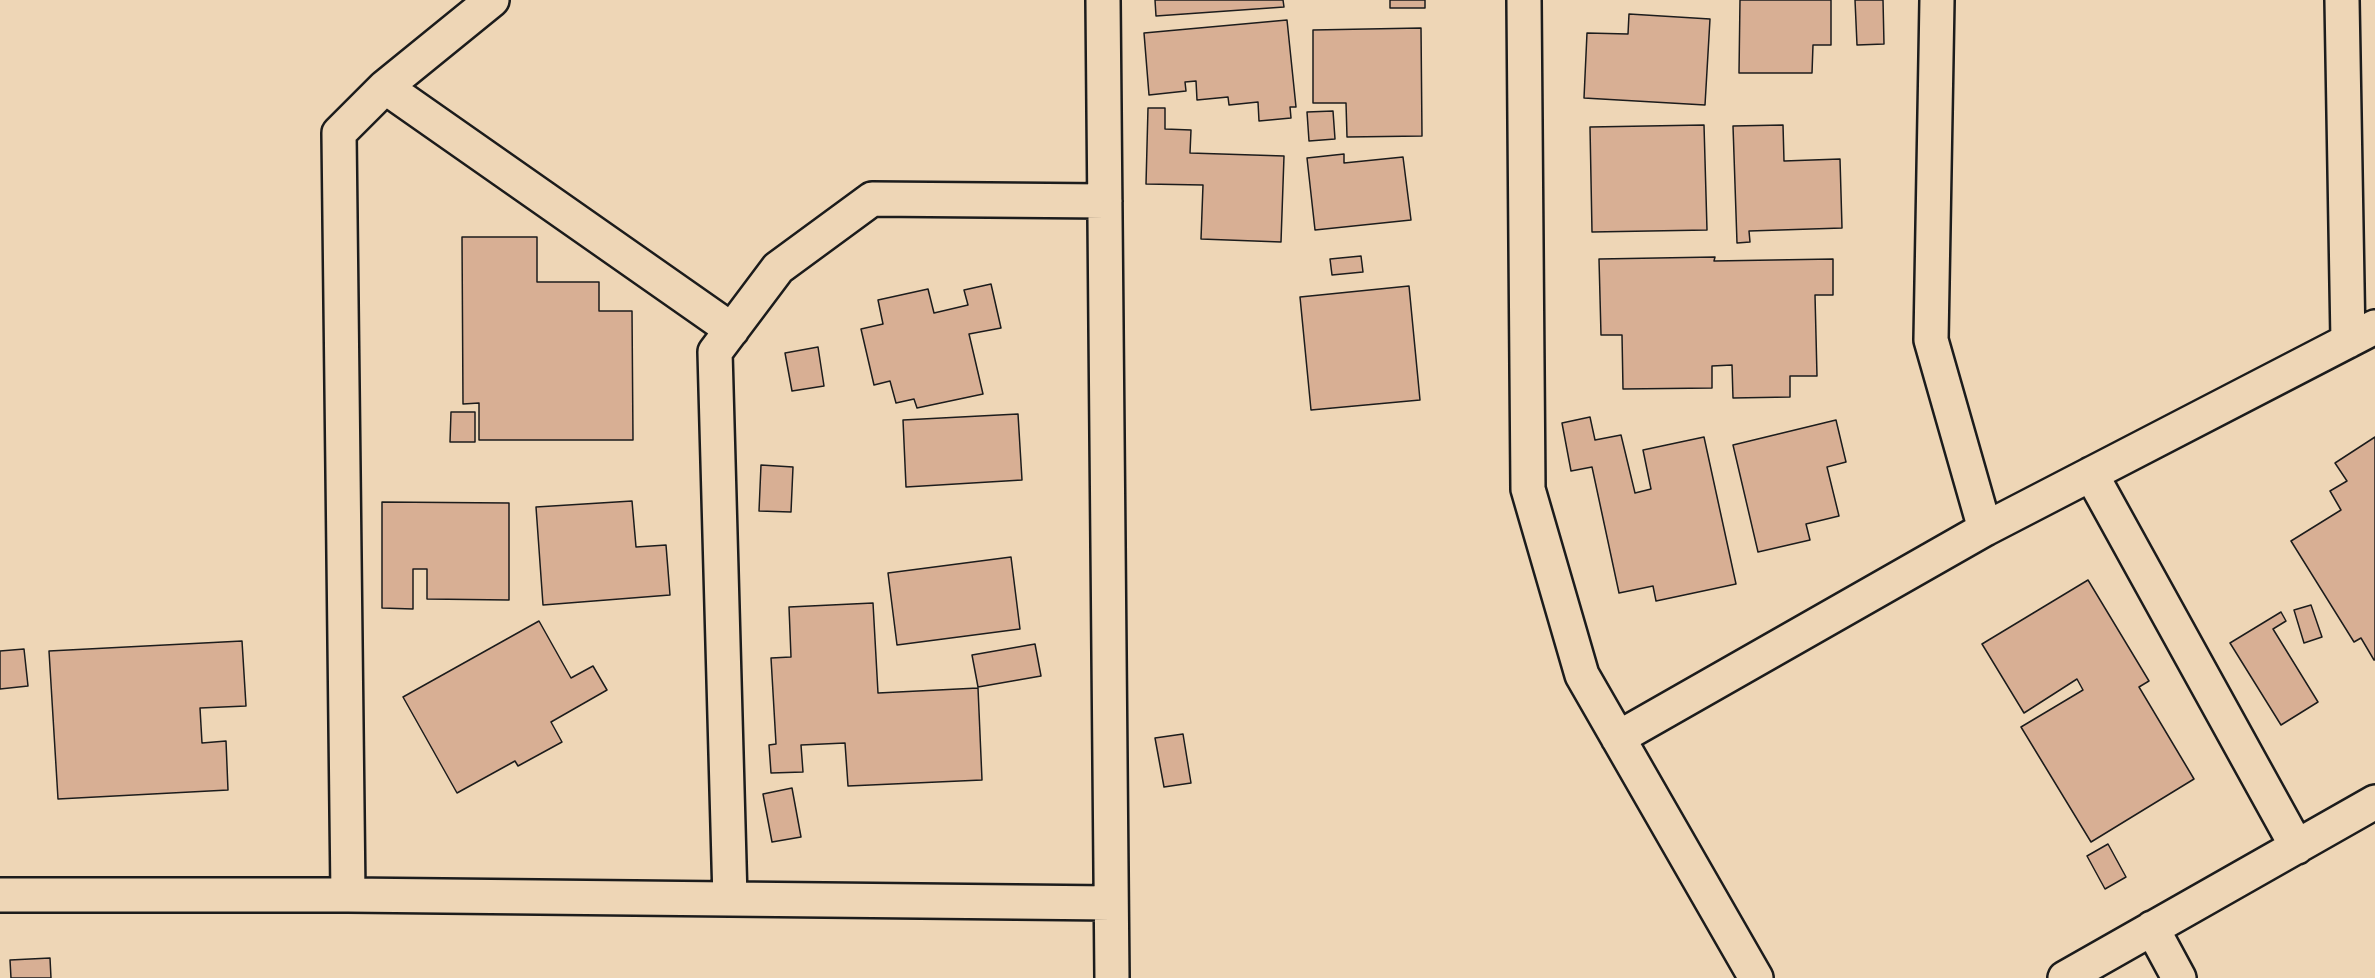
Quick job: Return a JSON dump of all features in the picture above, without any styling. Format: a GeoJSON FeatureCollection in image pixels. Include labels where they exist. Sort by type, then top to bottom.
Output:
{"type":"FeatureCollection","features":[{"type":"Feature","properties":{"kind":"street"},"geometry":{"type":"LineString","coordinates":[[348,895],[339,133],[385,87],[492,0]]}},
{"type":"Feature","properties":{"kind":"street"},"geometry":{"type":"LineString","coordinates":[[1103,0],[1112,978]]}},
{"type":"Feature","properties":{"kind":"street"},"geometry":{"type":"LineString","coordinates":[[1524,0],[1528,489],[1582,675],[1756,978]]}},
{"type":"Feature","properties":{"kind":"street"},"geometry":{"type":"LineString","coordinates":[[1937,0],[1931,340],[1985,529]]}},
{"type":"Feature","properties":{"kind":"street"},"geometry":{"type":"LineString","coordinates":[[1618,738],[1985,529],[2361,334],[2342,0]]}},
{"type":"Feature","properties":{"kind":"street"},"geometry":{"type":"LineString","coordinates":[[385,87],[732,330]]}},
{"type":"Feature","properties":{"kind":"street"},"geometry":{"type":"LineString","coordinates":[[730,899],[715,352],[778,268],[872,199],[1105,201]]}},
{"type":"Feature","properties":{"kind":"street"},"geometry":{"type":"LineString","coordinates":[[2091,474],[2297,847]]}},
{"type":"Feature","properties":{"kind":"street"},"geometry":{"type":"LineString","coordinates":[[2065,978],[2375,802]]}},
{"type":"Feature","properties":{"kind":"street"},"geometry":{"type":"LineString","coordinates":[[0,895],[348,895],[1111,903]]}},
{"type":"Feature","properties":{"kind":"street"},"geometry":{"type":"LineString","coordinates":[[2152,928],[2179,978]]}},
{"type":"Feature","properties":{"kind":"building"},"geometry":{"type":"Polygon","coordinates":[[[1155,0],[1283,0],[1284,7],[1156,16],[1155,0]]]}},
{"type":"Feature","properties":{"kind":"building"},"geometry":{"type":"Polygon","coordinates":[[[1390,0],[1425,0],[1425,8],[1390,8],[1390,0]]]}},
{"type":"Feature","properties":{"kind":"building"},"geometry":{"type":"Polygon","coordinates":[[[1740,0],[1831,0],[1831,45],[1813,45],[1812,73],[1739,73],[1740,0]]]}},
{"type":"Feature","properties":{"kind":"building"},"geometry":{"type":"Polygon","coordinates":[[[1855,0],[1883,0],[1884,44],[1857,45],[1855,0]]]}},
{"type":"Feature","properties":{"kind":"building"},"geometry":{"type":"Polygon","coordinates":[[[1629,14],[1710,19],[1705,105],[1584,98],[1587,33],[1628,34],[1629,14]]]}},
{"type":"Feature","properties":{"kind":"building"},"geometry":{"type":"Polygon","coordinates":[[[1287,20],[1296,107],[1290,107],[1291,118],[1259,121],[1258,102],[1229,105],[1228,97],[1197,100],[1196,81],[1185,82],[1186,91],[1149,95],[1144,33],[1287,20]]]}},
{"type":"Feature","properties":{"kind":"building"},"geometry":{"type":"Polygon","coordinates":[[[1421,28],[1422,136],[1347,137],[1346,103],[1313,103],[1313,30],[1421,28]]]}},
{"type":"Feature","properties":{"kind":"building"},"geometry":{"type":"Polygon","coordinates":[[[1148,108],[1165,108],[1165,129],[1191,130],[1190,153],[1284,156],[1281,242],[1201,239],[1203,185],[1146,184],[1148,108]]]}},
{"type":"Feature","properties":{"kind":"building"},"geometry":{"type":"Polygon","coordinates":[[[1333,111],[1335,139],[1309,141],[1307,112],[1333,111]]]}},
{"type":"Feature","properties":{"kind":"building"},"geometry":{"type":"Polygon","coordinates":[[[1704,125],[1707,230],[1592,232],[1590,127],[1704,125]]]}},
{"type":"Feature","properties":{"kind":"building"},"geometry":{"type":"Polygon","coordinates":[[[1783,125],[1784,161],[1840,159],[1842,228],[1749,231],[1750,242],[1737,243],[1733,126],[1783,125]]]}},
{"type":"Feature","properties":{"kind":"building"},"geometry":{"type":"Polygon","coordinates":[[[1344,154],[1344,163],[1403,157],[1411,220],[1315,230],[1307,158],[1344,154]]]}},
{"type":"Feature","properties":{"kind":"building"},"geometry":{"type":"Polygon","coordinates":[[[462,237],[537,237],[537,282],[599,282],[599,311],[632,311],[633,440],[479,440],[479,403],[463,404],[462,237]]]}},
{"type":"Feature","properties":{"kind":"building"},"geometry":{"type":"Polygon","coordinates":[[[1361,256],[1363,272],[1332,275],[1330,259],[1361,256]]]}},
{"type":"Feature","properties":{"kind":"building"},"geometry":{"type":"Polygon","coordinates":[[[1715,257],[1714,261],[1833,259],[1833,295],[1815,295],[1817,376],[1790,376],[1790,397],[1733,398],[1732,365],[1712,366],[1712,388],[1623,389],[1622,335],[1601,335],[1599,259],[1715,257]]]}},
{"type":"Feature","properties":{"kind":"building"},"geometry":{"type":"Polygon","coordinates":[[[991,284],[1001,328],[969,334],[983,394],[917,408],[914,399],[896,403],[890,381],[874,385],[861,329],[883,324],[878,300],[928,289],[934,313],[968,305],[964,290],[991,284]]]}},
{"type":"Feature","properties":{"kind":"building"},"geometry":{"type":"Polygon","coordinates":[[[1409,286],[1420,400],[1311,410],[1300,297],[1409,286]]]}},
{"type":"Feature","properties":{"kind":"building"},"geometry":{"type":"Polygon","coordinates":[[[818,347],[824,386],[792,391],[785,353],[818,347]]]}},
{"type":"Feature","properties":{"kind":"building"},"geometry":{"type":"Polygon","coordinates":[[[451,412],[475,412],[475,442],[450,442],[451,412]]]}},
{"type":"Feature","properties":{"kind":"building"},"geometry":{"type":"Polygon","coordinates":[[[1018,414],[1022,480],[906,487],[903,420],[1018,414]]]}},
{"type":"Feature","properties":{"kind":"building"},"geometry":{"type":"Polygon","coordinates":[[[1590,417],[1595,440],[1621,435],[1635,493],[1651,489],[1643,450],[1704,437],[1736,584],[1656,601],[1653,586],[1619,593],[1592,467],[1571,471],[1562,423],[1590,417]]]}},
{"type":"Feature","properties":{"kind":"building"},"geometry":{"type":"Polygon","coordinates":[[[1836,420],[1846,462],[1827,467],[1839,516],[1806,524],[1810,540],[1758,552],[1733,445],[1836,420]]]}},
{"type":"Feature","properties":{"kind":"building"},"geometry":{"type":"Polygon","coordinates":[[[2375,437],[2374,660],[2361,638],[2354,642],[2291,541],[2341,510],[2330,491],[2347,481],[2335,463],[2375,437]]]}},
{"type":"Feature","properties":{"kind":"building"},"geometry":{"type":"Polygon","coordinates":[[[761,465],[793,467],[791,512],[759,511],[761,465]]]}},
{"type":"Feature","properties":{"kind":"building"},"geometry":{"type":"Polygon","coordinates":[[[632,501],[636,547],[666,545],[670,595],[543,605],[536,507],[632,501]]]}},
{"type":"Feature","properties":{"kind":"building"},"geometry":{"type":"Polygon","coordinates":[[[382,502],[509,503],[509,600],[427,599],[427,569],[413,569],[413,609],[382,608],[382,502]]]}},
{"type":"Feature","properties":{"kind":"building"},"geometry":{"type":"Polygon","coordinates":[[[1011,557],[1020,629],[897,645],[888,573],[1011,557]]]}},
{"type":"Feature","properties":{"kind":"building"},"geometry":{"type":"Polygon","coordinates":[[[2088,580],[2149,681],[2139,687],[2194,779],[2091,842],[2021,727],[2083,690],[2077,679],[2024,713],[1982,644],[2088,580]]]}},
{"type":"Feature","properties":{"kind":"building"},"geometry":{"type":"Polygon","coordinates":[[[873,603],[878,693],[978,688],[982,780],[848,786],[845,743],[801,745],[803,772],[771,773],[769,745],[776,744],[771,658],[791,657],[789,607],[873,603]]]}},
{"type":"Feature","properties":{"kind":"building"},"geometry":{"type":"Polygon","coordinates":[[[2311,605],[2322,637],[2304,643],[2294,610],[2311,605]]]}},
{"type":"Feature","properties":{"kind":"building"},"geometry":{"type":"Polygon","coordinates":[[[2281,612],[2286,621],[2273,629],[2318,702],[2281,725],[2230,643],[2281,612]]]}},
{"type":"Feature","properties":{"kind":"building"},"geometry":{"type":"Polygon","coordinates":[[[539,621],[571,678],[593,666],[607,690],[551,722],[562,742],[518,766],[515,761],[457,793],[403,697],[539,621]]]}},
{"type":"Feature","properties":{"kind":"building"},"geometry":{"type":"Polygon","coordinates":[[[242,641],[246,706],[200,708],[202,743],[226,741],[228,790],[58,799],[49,651],[242,641]]]}},
{"type":"Feature","properties":{"kind":"building"},"geometry":{"type":"Polygon","coordinates":[[[1035,644],[1041,676],[978,687],[972,655],[1035,644]]]}},
{"type":"Feature","properties":{"kind":"building"},"geometry":{"type":"Polygon","coordinates":[[[24,649],[28,686],[0,689],[0,651],[24,649]]]}},
{"type":"Feature","properties":{"kind":"building"},"geometry":{"type":"Polygon","coordinates":[[[1183,734],[1191,783],[1164,787],[1155,738],[1183,734]]]}},
{"type":"Feature","properties":{"kind":"building"},"geometry":{"type":"Polygon","coordinates":[[[792,788],[801,837],[772,842],[763,794],[792,788]]]}},
{"type":"Feature","properties":{"kind":"building"},"geometry":{"type":"Polygon","coordinates":[[[2108,844],[2126,877],[2105,889],[2087,856],[2108,844]]]}},
{"type":"Feature","properties":{"kind":"building"},"geometry":{"type":"Polygon","coordinates":[[[50,958],[51,978],[11,978],[10,960],[50,958]]]}}]}
